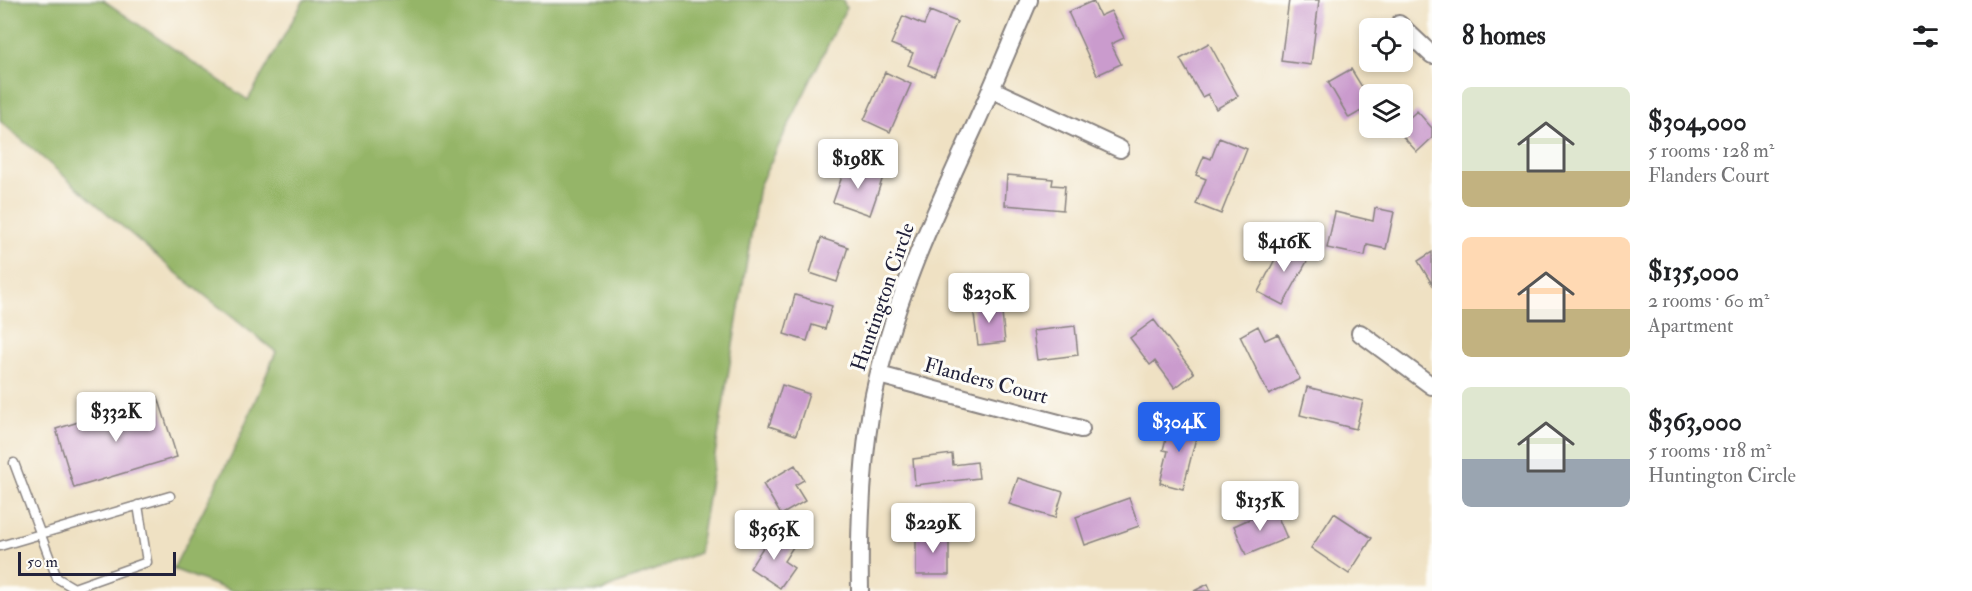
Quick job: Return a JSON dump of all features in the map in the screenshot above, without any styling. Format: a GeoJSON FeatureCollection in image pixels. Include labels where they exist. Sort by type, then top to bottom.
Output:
{"type":"FeatureCollection","features":[{"type":"Feature","properties":{"kind":"street","name":"Huntington Circle"},"geometry":{"type":"LineString","coordinates":[[860,591],[863,464],[879,375],[915,262],[1029,0]]}},
{"type":"Feature","properties":{"kind":"street"},"geometry":{"type":"LineString","coordinates":[[1413,37],[1432,55]]}},
{"type":"Feature","properties":{"kind":"street"},"geometry":{"type":"LineString","coordinates":[[991,89],[1120,149]]}},
{"type":"Feature","properties":{"kind":"street"},"geometry":{"type":"LineString","coordinates":[[1360,333],[1432,386]]}},
{"type":"Feature","properties":{"kind":"street","name":"Flanders Court"},"geometry":{"type":"LineString","coordinates":[[879,375],[1081,429]]}},
{"type":"Feature","properties":{"kind":"lane"},"geometry":{"type":"LineString","coordinates":[[14,463],[57,578],[74,588],[147,562],[138,506]]}},
{"type":"Feature","properties":{"kind":"lane"},"geometry":{"type":"LineString","coordinates":[[0,546],[170,496]]}},
{"type":"Feature","properties":{"kind":"green space"},"geometry":{"type":"Polygon","coordinates":[[[0,0],[103,0],[248,100],[304,0],[843,0],[846,8],[759,186],[699,553],[602,591],[231,591],[173,569],[234,450],[276,352],[174,271],[0,121],[0,0]]]}},
{"type":"Feature","properties":{"kind":"building"},"geometry":{"type":"Polygon","coordinates":[[[1289,0],[1319,0],[1311,65],[1281,61],[1289,0]]]}},
{"type":"Feature","properties":{"kind":"building"},"geometry":{"type":"Polygon","coordinates":[[[1093,1],[1100,16],[1111,11],[1124,38],[1111,44],[1121,64],[1097,75],[1068,12],[1093,1]]]}},
{"type":"Feature","properties":{"kind":"building"},"geometry":{"type":"Polygon","coordinates":[[[930,11],[957,22],[934,76],[908,65],[913,53],[891,44],[903,16],[924,25],[930,11]]]}},
{"type":"Feature","properties":{"kind":"building"},"geometry":{"type":"Polygon","coordinates":[[[1209,43],[1238,96],[1216,109],[1208,94],[1202,97],[1180,59],[1209,43]]]}},
{"type":"Feature","properties":{"kind":"building"},"geometry":{"type":"Polygon","coordinates":[[[1351,69],[1360,84],[1359,112],[1349,118],[1328,82],[1351,69]]]}},
{"type":"Feature","properties":{"kind":"building"},"geometry":{"type":"Polygon","coordinates":[[[885,72],[911,84],[890,132],[864,120],[885,72]]]}},
{"type":"Feature","properties":{"kind":"building"},"geometry":{"type":"Polygon","coordinates":[[[1417,111],[1432,128],[1432,138],[1417,152],[1404,138],[1413,138],[1413,114],[1417,111]]]}},
{"type":"Feature","properties":{"kind":"building"},"geometry":{"type":"Polygon","coordinates":[[[1219,138],[1247,149],[1221,214],[1196,204],[1206,179],[1196,175],[1204,156],[1211,159],[1219,138]]]}},
{"type":"Feature","properties":{"kind":"building"},"geometry":{"type":"Polygon","coordinates":[[[846,165],[883,177],[870,215],[833,202],[846,165]]]}},
{"type":"Feature","properties":{"kind":"building"},"geometry":{"type":"Polygon","coordinates":[[[1007,175],[1053,179],[1052,185],[1065,186],[1063,210],[1005,205],[1007,175]]]}},
{"type":"Feature","properties":{"kind":"building"},"geometry":{"type":"Polygon","coordinates":[[[1375,208],[1394,212],[1386,249],[1367,245],[1365,256],[1327,248],[1335,212],[1373,221],[1375,208]]]}},
{"type":"Feature","properties":{"kind":"building"},"geometry":{"type":"Polygon","coordinates":[[[821,238],[848,247],[837,282],[810,273],[821,238]]]}},
{"type":"Feature","properties":{"kind":"building"},"geometry":{"type":"Polygon","coordinates":[[[1285,240],[1311,254],[1283,305],[1258,292],[1285,240]]]}},
{"type":"Feature","properties":{"kind":"building"},"geometry":{"type":"Polygon","coordinates":[[[1432,252],[1432,284],[1418,261],[1432,252]]]}},
{"type":"Feature","properties":{"kind":"building"},"geometry":{"type":"Polygon","coordinates":[[[795,295],[832,306],[825,329],[812,325],[807,341],[784,334],[795,295]]]}},
{"type":"Feature","properties":{"kind":"building"},"geometry":{"type":"Polygon","coordinates":[[[1001,304],[1005,342],[978,345],[973,307],[1001,304]]]}},
{"type":"Feature","properties":{"kind":"building"},"geometry":{"type":"Polygon","coordinates":[[[1154,320],[1194,373],[1175,388],[1155,361],[1150,365],[1130,338],[1154,320]]]}},
{"type":"Feature","properties":{"kind":"building"},"geometry":{"type":"Polygon","coordinates":[[[1075,326],[1078,355],[1037,360],[1033,331],[1075,326]]]}},
{"type":"Feature","properties":{"kind":"building"},"geometry":{"type":"Polygon","coordinates":[[[1258,326],[1265,340],[1278,334],[1300,379],[1269,395],[1240,336],[1258,326]]]}},
{"type":"Feature","properties":{"kind":"building"},"geometry":{"type":"Polygon","coordinates":[[[782,385],[809,394],[796,435],[769,426],[782,385]]]}},
{"type":"Feature","properties":{"kind":"building"},"geometry":{"type":"Polygon","coordinates":[[[1307,387],[1363,401],[1356,429],[1300,415],[1307,387]]]}},
{"type":"Feature","properties":{"kind":"building"},"geometry":{"type":"Polygon","coordinates":[[[158,397],[177,457],[74,488],[56,429],[158,397]]]}},
{"type":"Feature","properties":{"kind":"building"},"geometry":{"type":"Polygon","coordinates":[[[1171,419],[1199,426],[1183,489],[1160,483],[1168,451],[1163,450],[1171,419]]]}},
{"type":"Feature","properties":{"kind":"building"},"geometry":{"type":"Polygon","coordinates":[[[952,454],[953,465],[977,462],[979,478],[915,485],[913,459],[952,454]]]}},
{"type":"Feature","properties":{"kind":"building"},"geometry":{"type":"Polygon","coordinates":[[[795,465],[804,480],[795,485],[805,501],[781,515],[763,484],[795,465]]]}},
{"type":"Feature","properties":{"kind":"building"},"geometry":{"type":"Polygon","coordinates":[[[1018,478],[1063,492],[1055,518],[1009,504],[1018,478]]]}},
{"type":"Feature","properties":{"kind":"building"},"geometry":{"type":"Polygon","coordinates":[[[1129,498],[1139,526],[1085,545],[1076,517],[1129,498]]]}},
{"type":"Feature","properties":{"kind":"building"},"geometry":{"type":"Polygon","coordinates":[[[1274,508],[1287,538],[1246,555],[1234,526],[1274,508]]]}},
{"type":"Feature","properties":{"kind":"building"},"geometry":{"type":"Polygon","coordinates":[[[1334,513],[1372,538],[1349,574],[1311,548],[1334,513]]]}},
{"type":"Feature","properties":{"kind":"building"},"geometry":{"type":"Polygon","coordinates":[[[772,533],[793,547],[784,561],[794,568],[780,588],[750,568],[772,533]]]}},
{"type":"Feature","properties":{"kind":"building"},"geometry":{"type":"Polygon","coordinates":[[[916,533],[949,533],[949,575],[916,575],[916,533]]]}},
{"type":"Feature","properties":{"kind":"building"},"geometry":{"type":"Polygon","coordinates":[[[1208,584],[1211,591],[1194,591],[1208,584]]]}}]}
